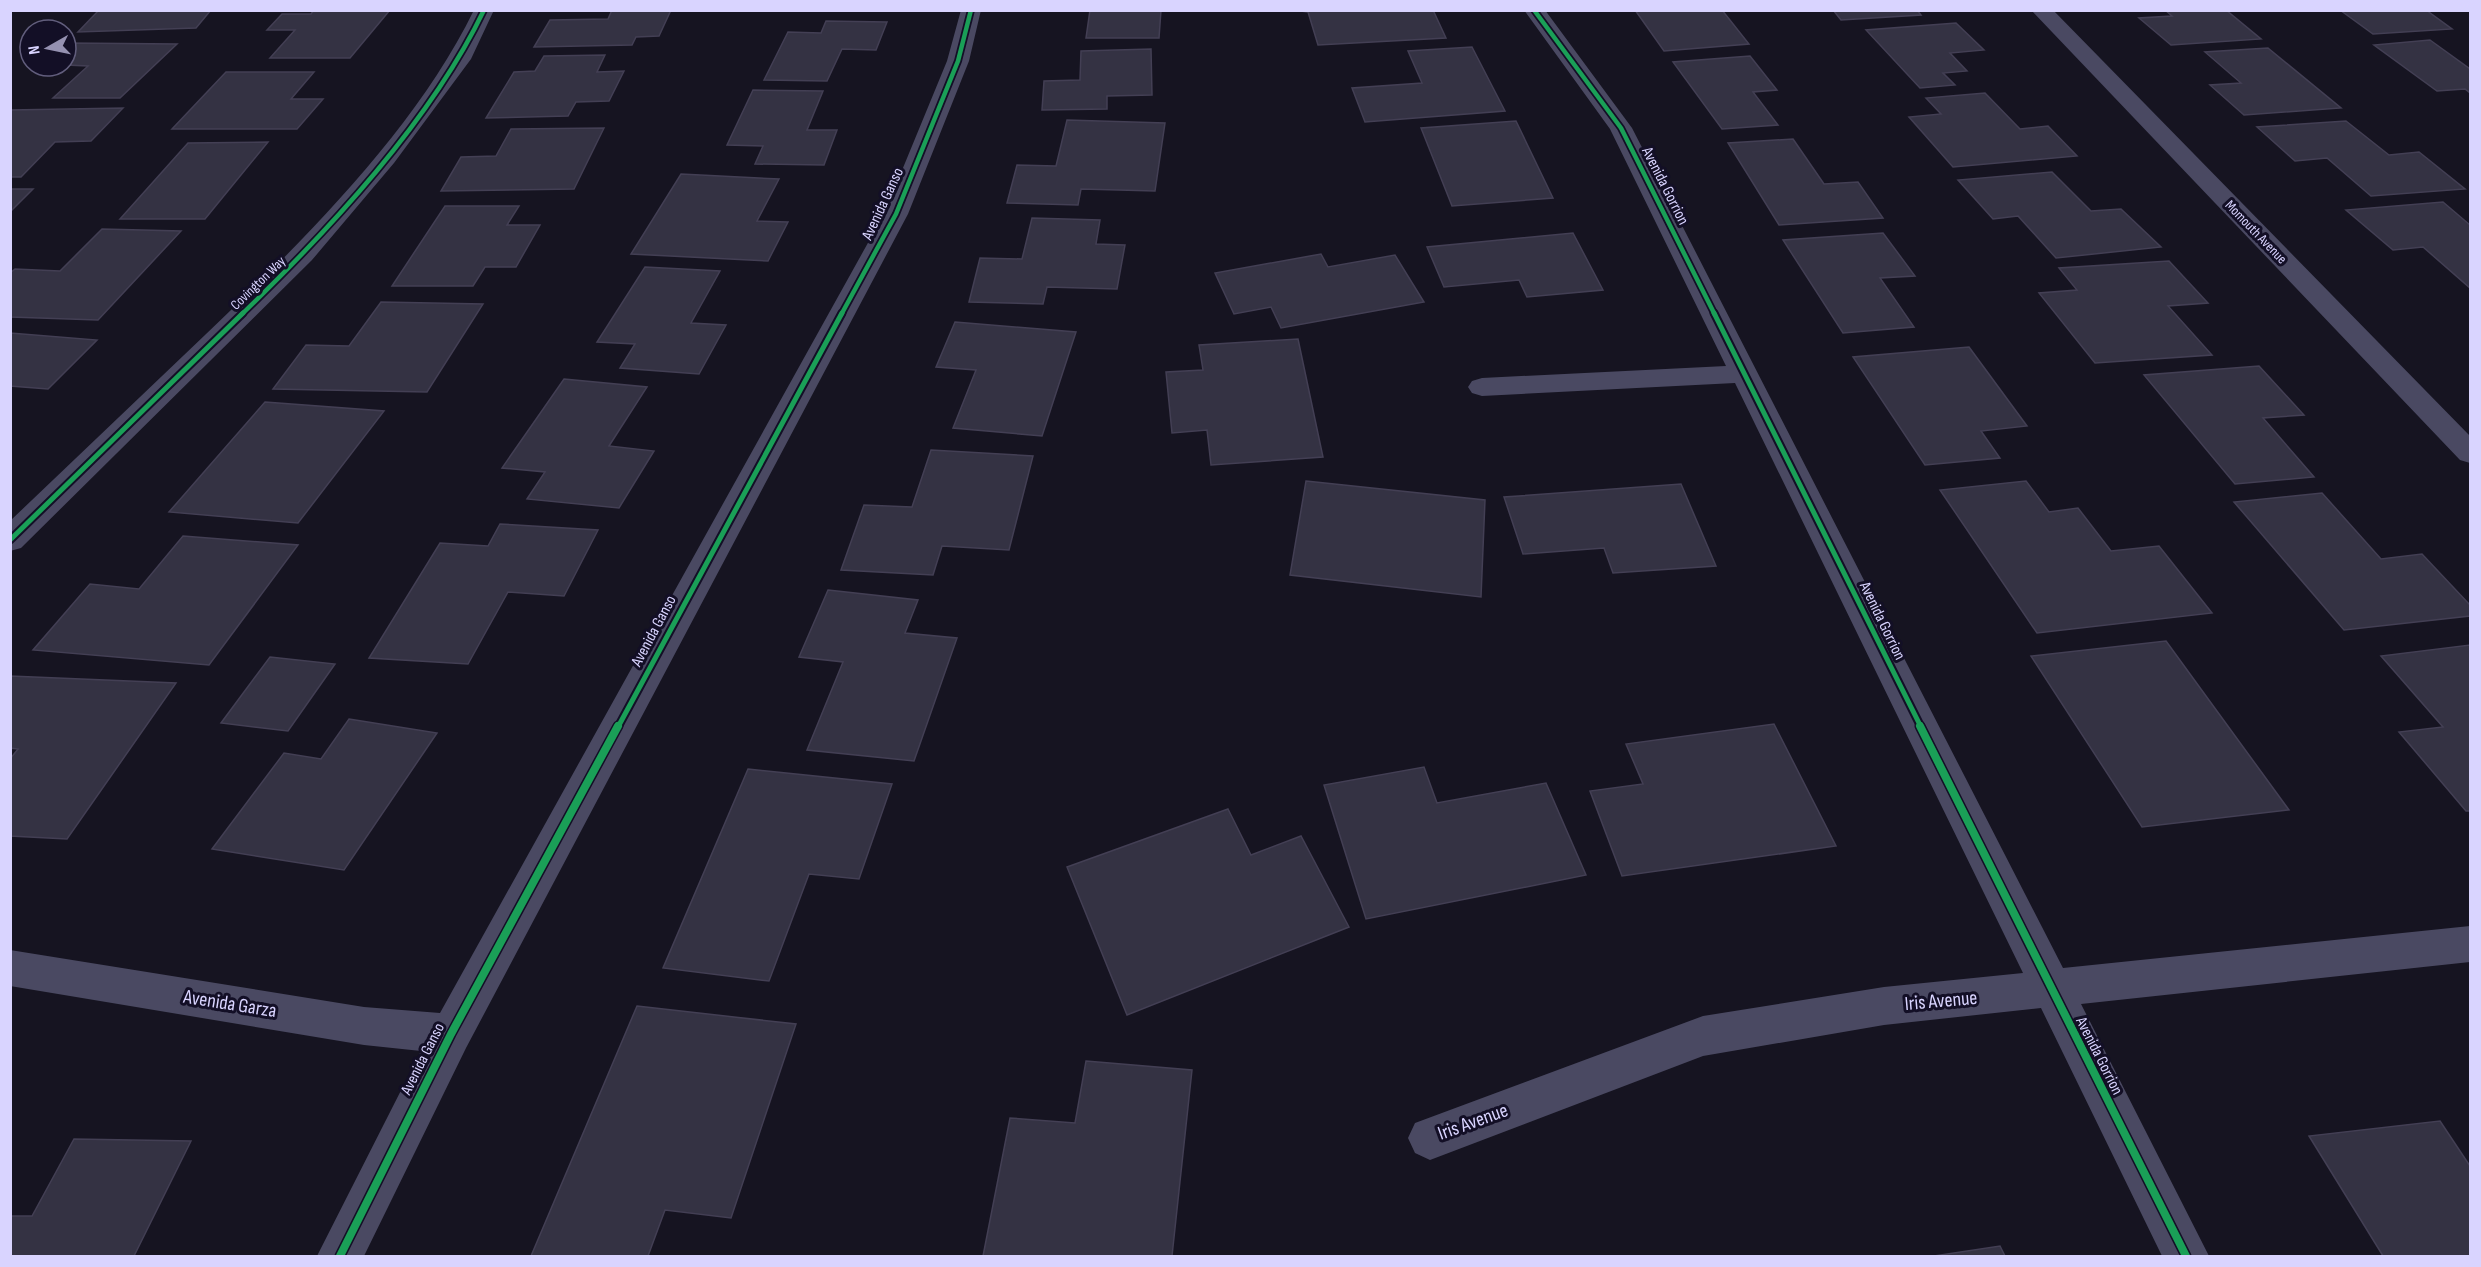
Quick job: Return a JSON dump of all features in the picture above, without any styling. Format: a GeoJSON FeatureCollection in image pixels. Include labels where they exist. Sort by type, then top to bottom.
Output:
{"type":"FeatureCollection","features":[{"type":"Feature","properties":{"kind":"street","name":"Covington Way"},"geometry":{"type":"LineString","coordinates":[[10,540],[303,255],[386,158],[456,63],[484,10]]}},
{"type":"Feature","properties":{"kind":"street","name":"Avenida Ganso"},"geometry":{"type":"LineString","coordinates":[[340,1257],[451,1034],[896,214],[958,61],[971,10]]}},
{"type":"Feature","properties":{"kind":"street","name":"Avenida Gorrion"},"geometry":{"type":"LineString","coordinates":[[1534,10],[1621,128],[2186,1257]]}},
{"type":"Feature","properties":{"kind":"street","name":"Momouth Avenue"},"geometry":{"type":"LineString","coordinates":[[2041,10],[2470,453]]}},
{"type":"Feature","properties":{"kind":"street"},"geometry":{"type":"LineString","coordinates":[[1482,387],[1744,374]]}},
{"type":"Feature","properties":{"kind":"street","name":"Iris Avenue"},"geometry":{"type":"LineString","coordinates":[[1430,1138],[1703,1036],[1884,1006],[2470,944]]}},
{"type":"Feature","properties":{"kind":"street","name":"Avenida Garza"},"geometry":{"type":"LineString","coordinates":[[10,968],[364,1026],[451,1034]]}},
{"type":"Feature","properties":{"kind":"building"},"geometry":{"type":"Polygon","coordinates":[[[99,10],[211,10],[196,28],[78,32],[99,10]]]}},
{"type":"Feature","properties":{"kind":"building"},"geometry":{"type":"Polygon","coordinates":[[[314,10],[390,10],[350,58],[270,58],[295,30],[267,30],[282,14],[311,14],[314,10]]]}},
{"type":"Feature","properties":{"kind":"building"},"geometry":{"type":"Polygon","coordinates":[[[612,10],[671,10],[659,36],[636,37],[632,45],[534,47],[550,20],[608,19],[612,10]]]}},
{"type":"Feature","properties":{"kind":"building"},"geometry":{"type":"Polygon","coordinates":[[[1090,10],[1161,10],[1159,38],[1086,38],[1090,10]]]}},
{"type":"Feature","properties":{"kind":"building"},"geometry":{"type":"Polygon","coordinates":[[[1293,10],[1433,10],[1446,38],[1318,45],[1308,12],[1293,10]]]}},
{"type":"Feature","properties":{"kind":"building"},"geometry":{"type":"Polygon","coordinates":[[[1635,10],[1722,10],[1749,44],[1664,51],[1635,10]]]}},
{"type":"Feature","properties":{"kind":"building"},"geometry":{"type":"Polygon","coordinates":[[[1833,10],[1917,10],[1921,15],[1841,20],[1833,10]]]}},
{"type":"Feature","properties":{"kind":"building"},"geometry":{"type":"Polygon","coordinates":[[[2165,10],[2226,10],[2261,39],[2171,45],[2139,18],[2172,16],[2165,10]]]}},
{"type":"Feature","properties":{"kind":"building"},"geometry":{"type":"Polygon","coordinates":[[[2340,10],[2426,10],[2452,29],[2373,34],[2340,10]]]}},
{"type":"Feature","properties":{"kind":"building"},"geometry":{"type":"Polygon","coordinates":[[[826,21],[887,22],[876,50],[842,49],[827,81],[764,80],[788,32],[821,33],[826,21]]]}},
{"type":"Feature","properties":{"kind":"building"},"geometry":{"type":"Polygon","coordinates":[[[1956,23],[1984,50],[1950,53],[1967,71],[1943,73],[1955,85],[1920,88],[1866,30],[1956,23]]]}},
{"type":"Feature","properties":{"kind":"building"},"geometry":{"type":"Polygon","coordinates":[[[2430,40],[2470,69],[2470,93],[2465,89],[2437,91],[2374,45],[2430,40]]]}},
{"type":"Feature","properties":{"kind":"building"},"geometry":{"type":"Polygon","coordinates":[[[78,43],[177,44],[120,98],[53,98],[75,78],[78,78],[78,75],[88,66],[78,66],[78,43]]]}},
{"type":"Feature","properties":{"kind":"building"},"geometry":{"type":"Polygon","coordinates":[[[1472,47],[1505,111],[1365,122],[1352,88],[1422,83],[1408,51],[1472,47]]]}},
{"type":"Feature","properties":{"kind":"building"},"geometry":{"type":"Polygon","coordinates":[[[2268,48],[2341,108],[2244,115],[2210,85],[2241,83],[2205,52],[2268,48]]]}},
{"type":"Feature","properties":{"kind":"building"},"geometry":{"type":"Polygon","coordinates":[[[1151,49],[1152,95],[1107,96],[1107,109],[1042,110],[1044,81],[1080,80],[1081,51],[1151,49]]]}},
{"type":"Feature","properties":{"kind":"building"},"geometry":{"type":"Polygon","coordinates":[[[605,55],[597,72],[624,71],[609,101],[576,102],[568,116],[486,118],[514,72],[535,71],[544,56],[605,55]]]}},
{"type":"Feature","properties":{"kind":"building"},"geometry":{"type":"Polygon","coordinates":[[[1750,56],[1777,90],[1753,92],[1778,125],[1722,129],[1673,62],[1750,56]]]}},
{"type":"Feature","properties":{"kind":"building"},"geometry":{"type":"Polygon","coordinates":[[[226,72],[314,72],[291,99],[323,99],[297,129],[172,129],[226,72]]]}},
{"type":"Feature","properties":{"kind":"building"},"geometry":{"type":"Polygon","coordinates":[[[753,90],[823,91],[807,130],[837,130],[824,165],[755,164],[763,146],[727,145],[753,90]]]}},
{"type":"Feature","properties":{"kind":"building"},"geometry":{"type":"Polygon","coordinates":[[[1985,93],[2020,129],[2048,126],[2077,156],[1953,167],[1909,117],[1941,114],[1926,98],[1985,93]]]}},
{"type":"Feature","properties":{"kind":"building"},"geometry":{"type":"Polygon","coordinates":[[[123,108],[91,141],[55,142],[21,177],[10,177],[10,110],[123,108]]]}},
{"type":"Feature","properties":{"kind":"building"},"geometry":{"type":"Polygon","coordinates":[[[1067,120],[1165,123],[1155,191],[1081,189],[1078,205],[1007,203],[1017,165],[1056,166],[1067,120]]]}},
{"type":"Feature","properties":{"kind":"building"},"geometry":{"type":"Polygon","coordinates":[[[1516,121],[1553,198],[1452,206],[1421,128],[1516,121]]]}},
{"type":"Feature","properties":{"kind":"building"},"geometry":{"type":"Polygon","coordinates":[[[2346,121],[2389,155],[2419,152],[2465,189],[2371,196],[2327,158],[2295,161],[2257,127],[2346,121]]]}},
{"type":"Feature","properties":{"kind":"building"},"geometry":{"type":"Polygon","coordinates":[[[604,128],[574,189],[441,191],[461,157],[496,156],[511,129],[604,128]]]}},
{"type":"Feature","properties":{"kind":"building"},"geometry":{"type":"Polygon","coordinates":[[[1793,139],[1824,184],[1858,182],[1883,218],[1779,225],[1728,143],[1793,139]]]}},
{"type":"Feature","properties":{"kind":"building"},"geometry":{"type":"Polygon","coordinates":[[[268,142],[205,219],[120,219],[188,143],[268,142]]]}},
{"type":"Feature","properties":{"kind":"building"},"geometry":{"type":"Polygon","coordinates":[[[2052,172],[2091,211],[2121,209],[2161,247],[2056,258],[2018,216],[1993,219],[1958,180],[2052,172]]]}},
{"type":"Feature","properties":{"kind":"building"},"geometry":{"type":"Polygon","coordinates":[[[681,174],[779,179],[757,221],[788,222],[768,261],[631,254],[681,174]]]}},
{"type":"Feature","properties":{"kind":"building"},"geometry":{"type":"Polygon","coordinates":[[[10,189],[33,189],[10,212],[10,189]]]}},
{"type":"Feature","properties":{"kind":"building"},"geometry":{"type":"Polygon","coordinates":[[[2443,202],[2470,225],[2470,288],[2423,247],[2393,250],[2346,210],[2443,202]]]}},
{"type":"Feature","properties":{"kind":"building"},"geometry":{"type":"Polygon","coordinates":[[[445,206],[519,206],[507,225],[540,225],[516,267],[485,267],[473,286],[392,286],[445,206]]]}},
{"type":"Feature","properties":{"kind":"building"},"geometry":{"type":"Polygon","coordinates":[[[1032,218],[1100,220],[1096,244],[1125,245],[1117,289],[1047,287],[1043,304],[969,302],[980,258],[1022,259],[1032,218]]]}},
{"type":"Feature","properties":{"kind":"building"},"geometry":{"type":"Polygon","coordinates":[[[102,229],[181,231],[98,320],[10,317],[10,273],[15,269],[60,271],[102,229]]]}},
{"type":"Feature","properties":{"kind":"building"},"geometry":{"type":"Polygon","coordinates":[[[1573,233],[1603,290],[1527,297],[1519,280],[1444,287],[1427,247],[1573,233]]]}},
{"type":"Feature","properties":{"kind":"building"},"geometry":{"type":"Polygon","coordinates":[[[1883,233],[1915,276],[1880,278],[1914,327],[1843,333],[1783,240],[1883,233]]]}},
{"type":"Feature","properties":{"kind":"building"},"geometry":{"type":"Polygon","coordinates":[[[1321,254],[1328,267],[1395,255],[1424,302],[1281,328],[1271,307],[1234,314],[1215,273],[1321,254]]]}},
{"type":"Feature","properties":{"kind":"building"},"geometry":{"type":"Polygon","coordinates":[[[2169,261],[2208,303],[2168,306],[2212,355],[2095,363],[2039,293],[2077,290],[2059,268],[2169,261]]]}},
{"type":"Feature","properties":{"kind":"building"},"geometry":{"type":"Polygon","coordinates":[[[645,267],[720,271],[691,323],[726,325],[699,374],[620,368],[635,344],[597,342],[645,267]]]}},
{"type":"Feature","properties":{"kind":"building"},"geometry":{"type":"Polygon","coordinates":[[[381,302],[483,304],[427,392],[273,389],[306,345],[349,346],[381,302]]]}},
{"type":"Feature","properties":{"kind":"building"},"geometry":{"type":"Polygon","coordinates":[[[955,322],[1076,332],[1042,436],[953,428],[976,370],[936,367],[955,322]]]}},
{"type":"Feature","properties":{"kind":"building"},"geometry":{"type":"Polygon","coordinates":[[[10,333],[97,340],[48,389],[10,386],[10,333]]]}},
{"type":"Feature","properties":{"kind":"building"},"geometry":{"type":"Polygon","coordinates":[[[1298,339],[1323,457],[1211,465],[1207,430],[1172,433],[1166,372],[1203,370],[1199,345],[1298,339]]]}},
{"type":"Feature","properties":{"kind":"building"},"geometry":{"type":"Polygon","coordinates":[[[1969,347],[2027,426],[1981,431],[2000,458],[1925,465],[1853,357],[1969,347]]]}},
{"type":"Feature","properties":{"kind":"building"},"geometry":{"type":"Polygon","coordinates":[[[2259,366],[2304,415],[2263,418],[2314,477],[2235,484],[2144,375],[2259,366]]]}},
{"type":"Feature","properties":{"kind":"building"},"geometry":{"type":"Polygon","coordinates":[[[564,379],[647,387],[609,446],[654,451],[619,508],[527,499],[545,472],[502,468],[564,379]]]}},
{"type":"Feature","properties":{"kind":"building"},"geometry":{"type":"Polygon","coordinates":[[[265,402],[384,411],[298,523],[169,512],[265,402]]]}},
{"type":"Feature","properties":{"kind":"building"},"geometry":{"type":"Polygon","coordinates":[[[931,450],[1033,456],[1009,550],[942,546],[933,575],[841,570],[864,505],[912,507],[931,450]]]}},
{"type":"Feature","properties":{"kind":"building"},"geometry":{"type":"Polygon","coordinates":[[[1306,481],[1485,500],[1481,597],[1290,575],[1306,481]]]}},
{"type":"Feature","properties":{"kind":"building"},"geometry":{"type":"Polygon","coordinates":[[[2026,481],[2049,512],[2078,508],[2111,551],[2159,546],[2212,613],[2037,633],[1940,490],[2026,481]]]}},
{"type":"Feature","properties":{"kind":"building"},"geometry":{"type":"Polygon","coordinates":[[[1681,484],[1716,566],[1613,573],[1604,548],[1523,554],[1504,497],[1681,484]]]}},
{"type":"Feature","properties":{"kind":"building"},"geometry":{"type":"Polygon","coordinates":[[[2322,493],[2381,559],[2422,554],[2470,605],[2470,616],[2344,630],[2234,502],[2322,493]]]}},
{"type":"Feature","properties":{"kind":"building"},"geometry":{"type":"Polygon","coordinates":[[[500,524],[598,530],[564,596],[508,592],[468,664],[369,658],[440,543],[488,546],[500,524]]]}},
{"type":"Feature","properties":{"kind":"building"},"geometry":{"type":"Polygon","coordinates":[[[183,536],[298,545],[209,665],[33,650],[90,584],[139,589],[183,536]]]}},
{"type":"Feature","properties":{"kind":"building"},"geometry":{"type":"Polygon","coordinates":[[[828,590],[918,600],[905,633],[957,638],[914,761],[807,750],[843,662],[799,657],[828,590]]]}},
{"type":"Feature","properties":{"kind":"building"},"geometry":{"type":"Polygon","coordinates":[[[2166,641],[2289,810],[2142,827],[2031,656],[2166,641]]]}},
{"type":"Feature","properties":{"kind":"building"},"geometry":{"type":"Polygon","coordinates":[[[2470,645],[2470,811],[2466,811],[2399,732],[2443,727],[2381,656],[2470,645]]]}},
{"type":"Feature","properties":{"kind":"building"},"geometry":{"type":"Polygon","coordinates":[[[270,657],[335,664],[288,731],[221,723],[270,657]]]}},
{"type":"Feature","properties":{"kind":"building"},"geometry":{"type":"Polygon","coordinates":[[[10,676],[176,683],[67,839],[10,836],[10,759],[18,749],[10,748],[10,676]]]}},
{"type":"Feature","properties":{"kind":"building"},"geometry":{"type":"Polygon","coordinates":[[[349,719],[437,733],[344,870],[212,849],[284,753],[321,759],[349,719]]]}},
{"type":"Feature","properties":{"kind":"building"},"geometry":{"type":"Polygon","coordinates":[[[1774,724],[1836,846],[1622,876],[1590,791],[1643,784],[1626,744],[1774,724]]]}},
{"type":"Feature","properties":{"kind":"building"},"geometry":{"type":"Polygon","coordinates":[[[1424,767],[1437,803],[1546,783],[1586,875],[1366,919],[1324,785],[1424,767]]]}},
{"type":"Feature","properties":{"kind":"building"},"geometry":{"type":"Polygon","coordinates":[[[748,769],[892,784],[859,879],[809,874],[769,981],[663,968],[748,769]]]}},
{"type":"Feature","properties":{"kind":"building"},"geometry":{"type":"Polygon","coordinates":[[[1228,809],[1251,855],[1301,836],[1349,927],[1127,1015],[1067,867],[1228,809]]]}},
{"type":"Feature","properties":{"kind":"building"},"geometry":{"type":"Polygon","coordinates":[[[637,1006],[796,1024],[731,1218],[665,1210],[648,1256],[531,1256],[637,1006]]]}},
{"type":"Feature","properties":{"kind":"building"},"geometry":{"type":"Polygon","coordinates":[[[1086,1061],[1192,1070],[1172,1256],[983,1256],[1010,1118],[1075,1123],[1086,1061]]]}},
{"type":"Feature","properties":{"kind":"building"},"geometry":{"type":"Polygon","coordinates":[[[2440,1121],[2470,1166],[2470,1256],[2383,1256],[2309,1136],[2440,1121]]]}},
{"type":"Feature","properties":{"kind":"building"},"geometry":{"type":"Polygon","coordinates":[[[74,1139],[191,1141],[134,1256],[10,1256],[10,1216],[32,1216],[74,1139]]]}},
{"type":"Feature","properties":{"kind":"building"},"geometry":{"type":"Polygon","coordinates":[[[2000,1246],[2005,1256],[1934,1256],[2000,1246]]]}},
{"type":"Feature","properties":{"kind":"cycle path"},"geometry":{"type":"LineString","coordinates":[[10,540],[303,255],[386,158],[463,54],[484,10]]}},
{"type":"Feature","properties":{"kind":"cycle path"},"geometry":{"type":"LineString","coordinates":[[340,1256],[451,1034],[896,214],[958,61],[971,10]]}},
{"type":"Feature","properties":{"kind":"cycle path"},"geometry":{"type":"LineString","coordinates":[[1534,10],[1621,128],[2186,1256]]}}]}
